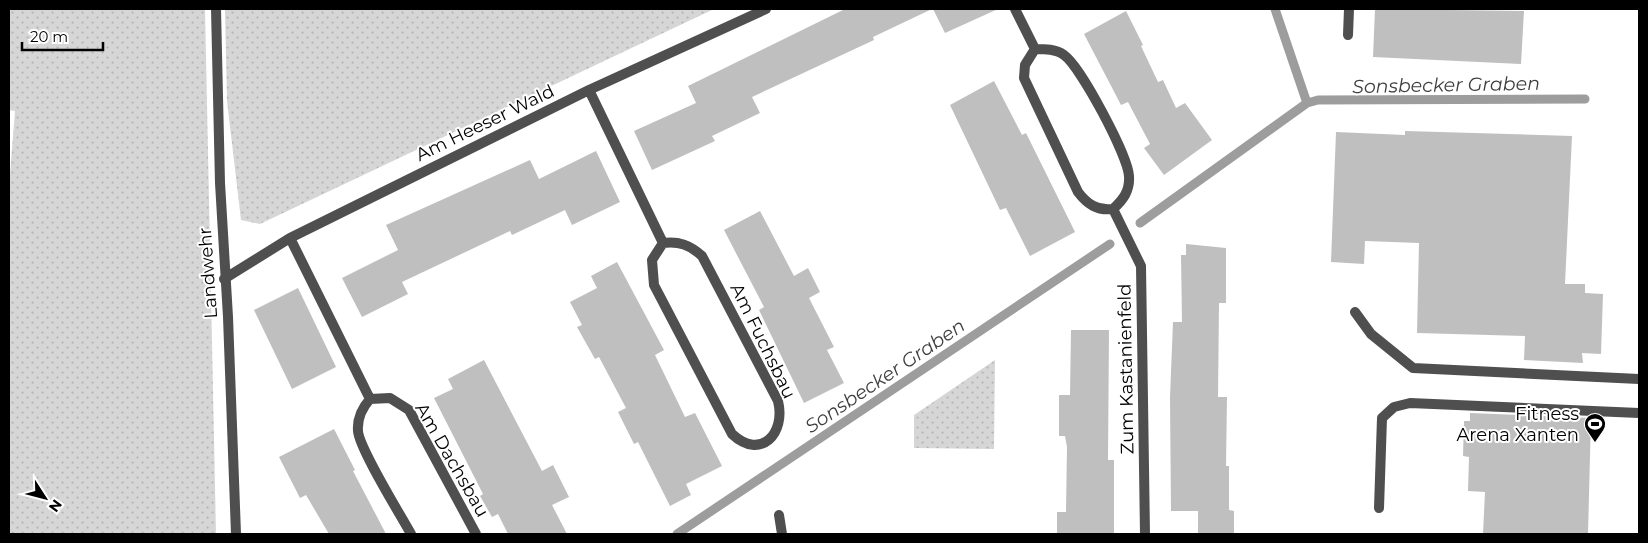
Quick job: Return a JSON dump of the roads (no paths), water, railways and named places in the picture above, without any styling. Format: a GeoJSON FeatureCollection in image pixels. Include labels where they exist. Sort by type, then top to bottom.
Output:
{"type":"FeatureCollection","features":[{"type":"Feature","properties":{"kind":"street","name":"Landwehr"},"geometry":{"type":"LineString","coordinates":[[216,9],[224,279],[228,317],[236,534]]}},
{"type":"Feature","properties":{"kind":"street","name":"Am Heeser Wald"},"geometry":{"type":"LineString","coordinates":[[224,279],[290,238],[589,90],[766,9]]}},
{"type":"Feature","properties":{"kind":"street"},"geometry":{"type":"LineString","coordinates":[[1015,9],[1035,49]]}},
{"type":"Feature","properties":{"kind":"street"},"geometry":{"type":"LineString","coordinates":[[1348,35],[1349,9]]}},
{"type":"Feature","properties":{"kind":"street"},"geometry":{"type":"LineString","coordinates":[[1035,49],[1055,50],[1071,61],[1084,78],[1122,154],[1129,174],[1129,181],[1125,196],[1113,209],[1097,209],[1085,201],[1078,192],[1024,78],[1025,65],[1035,49]]}},
{"type":"Feature","properties":{"kind":"street"},"geometry":{"type":"LineString","coordinates":[[589,90],[663,243]]}},
{"type":"Feature","properties":{"kind":"street","name":"Zum Kastanienfeld"},"geometry":{"type":"LineString","coordinates":[[1113,209],[1141,266],[1144,534]]}},
{"type":"Feature","properties":{"kind":"street"},"geometry":{"type":"LineString","coordinates":[[290,238],[370,399],[362,408],[358,422],[360,441],[411,534]]}},
{"type":"Feature","properties":{"kind":"street","name":"Am Fuchsbau"},"geometry":{"type":"LineString","coordinates":[[672,242],[687,245],[702,256],[773,392],[781,413],[780,421],[773,437],[766,442],[751,444],[732,434],[654,285],[652,260],[663,243],[672,242]]}},
{"type":"Feature","properties":{"kind":"street"},"geometry":{"type":"LineString","coordinates":[[1355,312],[1371,334],[1414,368],[1639,379]]}},
{"type":"Feature","properties":{"kind":"street","name":"Am Dachsbau"},"geometry":{"type":"LineString","coordinates":[[370,399],[390,398],[409,410],[476,534]]}},
{"type":"Feature","properties":{"kind":"street"},"geometry":{"type":"LineString","coordinates":[[1379,508],[1382,418],[1394,407],[1410,403],[1639,413]]}},
{"type":"Feature","properties":{"kind":"street"},"geometry":{"type":"LineString","coordinates":[[779,515],[782,534]]}},
{"type":"Feature","properties":{"kind":"waterway","name":"Sonsbecker Graben"},"geometry":{"type":"LineString","coordinates":[[1140,223],[1307,103],[1275,9]]}},
{"type":"Feature","properties":{"kind":"waterway","name":"Sonsbecker Graben"},"geometry":{"type":"LineString","coordinates":[[1307,103],[1318,100],[1585,99]]}},
{"type":"Feature","properties":{"kind":"waterway","name":"Sonsbecker Graben"},"geometry":{"type":"LineString","coordinates":[[677,534],[1110,244]]}},
{"type":"Feature","properties":{"kind":"place","name":"Fitness Arena Xanten"},"geometry":{"type":"Point","coordinates":[1595,443]}}]}
